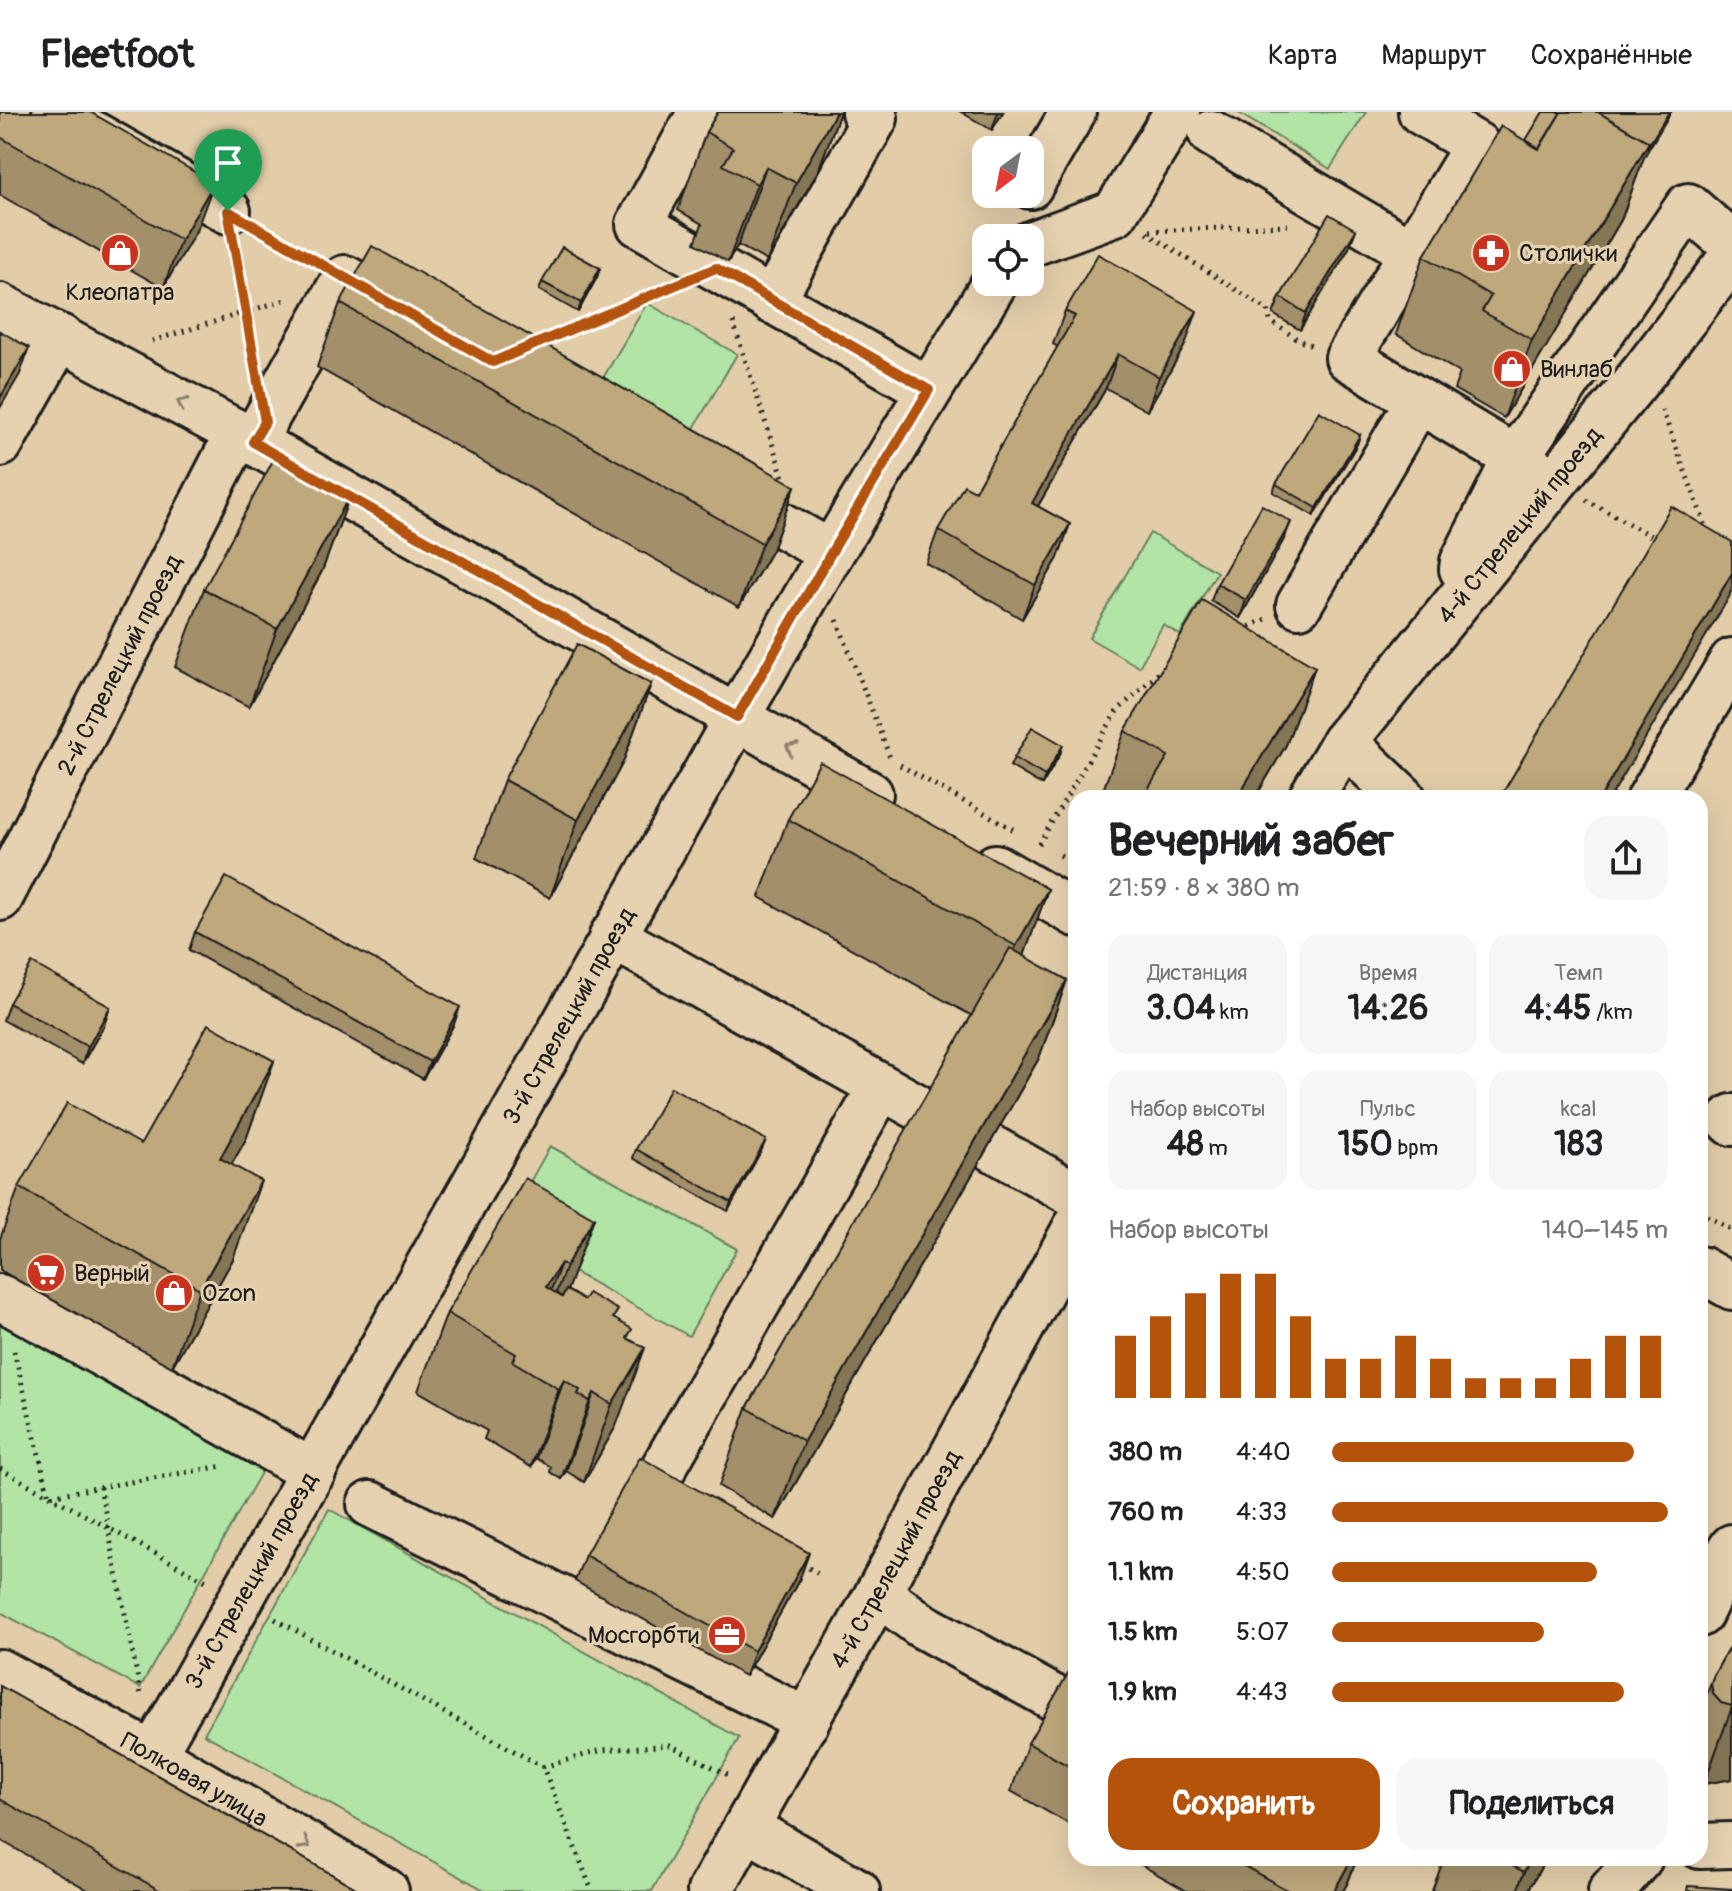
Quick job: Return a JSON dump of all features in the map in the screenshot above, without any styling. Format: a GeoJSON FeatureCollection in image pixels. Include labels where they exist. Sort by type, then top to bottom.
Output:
{"type":"FeatureCollection","features":[{"type":"Feature","properties":{"kind":"street"},"geometry":{"type":"LineString","coordinates":[[55,112],[228,211]]}},
{"type":"Feature","properties":{"kind":"street"},"geometry":{"type":"LineString","coordinates":[[701,112],[639,224],[929,390]]}},
{"type":"Feature","properties":{"kind":"street"},"geometry":{"type":"LineString","coordinates":[[772,301],[875,118],[864,112]]}},
{"type":"Feature","properties":{"kind":"street"},"geometry":{"type":"LineString","coordinates":[[1044,162],[1073,112]]}},
{"type":"Feature","properties":{"kind":"street"},"geometry":{"type":"LineString","coordinates":[[1421,112],[1477,145],[1348,358],[1553,481]]}},
{"type":"Feature","properties":{"kind":"street"},"geometry":{"type":"LineString","coordinates":[[1044,239],[1115,213],[1194,123],[1412,252]]}},
{"type":"Feature","properties":{"kind":"street"},"geometry":{"type":"LineString","coordinates":[[1461,596],[1463,562],[1515,459],[1688,206],[1732,244]]}},
{"type":"Feature","properties":{"kind":"street","name":"4-й Стрелецкий проезд"},"geometry":{"type":"LineString","coordinates":[[1316,790],[1344,742],[1647,368],[1732,257]]}},
{"type":"Feature","properties":{"kind":"street"},"geometry":{"type":"LineString","coordinates":[[345,278],[439,332]]}},
{"type":"Feature","properties":{"kind":"street","name":"2-й Стрелецкий проезд"},"geometry":{"type":"LineString","coordinates":[[0,898],[246,437],[345,278]]}},
{"type":"Feature","properties":{"kind":"street","name":"3-й Стрелецкий проезд"},"geometry":{"type":"LineString","coordinates":[[153,1755],[298,1464],[612,936],[831,553],[986,296]]}},
{"type":"Feature","properties":{"kind":"street"},"geometry":{"type":"LineString","coordinates":[[0,306],[246,437],[899,811]]}},
{"type":"Feature","properties":{"kind":"street"},"geometry":{"type":"LineString","coordinates":[[0,444],[60,337]]}},
{"type":"Feature","properties":{"kind":"street"},"geometry":{"type":"LineString","coordinates":[[1299,605],[1418,401]]}},
{"type":"Feature","properties":{"kind":"street"},"geometry":{"type":"LineString","coordinates":[[695,476],[831,553]]}},
{"type":"Feature","properties":{"kind":"street"},"geometry":{"type":"LineString","coordinates":[[1655,790],[1732,661]]}},
{"type":"Feature","properties":{"kind":"street"},"geometry":{"type":"LineString","coordinates":[[1344,742],[1395,790]]}},
{"type":"Feature","properties":{"kind":"street"},"geometry":{"type":"LineString","coordinates":[[967,851],[1068,909]]}},
{"type":"Feature","properties":{"kind":"street"},"geometry":{"type":"LineString","coordinates":[[612,936],[932,1115]]}},
{"type":"Feature","properties":{"kind":"street"},"geometry":{"type":"LineString","coordinates":[[656,1481],[881,1087]]}},
{"type":"Feature","properties":{"kind":"street"},"geometry":{"type":"LineString","coordinates":[[988,1146],[1068,1191]]}},
{"type":"Feature","properties":{"kind":"street","name":"4-й Стрелецкий проезд"},"geometry":{"type":"LineString","coordinates":[[710,1891],[878,1593],[1068,1242]]}},
{"type":"Feature","properties":{"kind":"street"},"geometry":{"type":"LineString","coordinates":[[0,1297],[298,1464]]}},
{"type":"Feature","properties":{"kind":"street"},"geometry":{"type":"LineString","coordinates":[[370,1504],[784,1709],[806,1723]]}},
{"type":"Feature","properties":{"kind":"street"},"geometry":{"type":"LineString","coordinates":[[1708,1597],[1732,1547]]}},
{"type":"Feature","properties":{"kind":"street"},"geometry":{"type":"LineString","coordinates":[[878,1593],[921,1625],[1068,1706]]}},
{"type":"Feature","properties":{"kind":"street"},"geometry":{"type":"LineString","coordinates":[[1708,1628],[1732,1620]]}},
{"type":"Feature","properties":{"kind":"street","name":"Полковая улица"},"geometry":{"type":"LineString","coordinates":[[0,1672],[153,1755],[386,1891]]}},
{"type":"Feature","properties":{"kind":"street"},"geometry":{"type":"LineString","coordinates":[[747,1828],[857,1891]]}},
{"type":"Feature","properties":{"kind":"street"},"geometry":{"type":"LineString","coordinates":[[1611,1891],[1633,1866]]}},
{"type":"Feature","properties":{"kind":"street"},"geometry":{"type":"LineString","coordinates":[[1648,1891],[1650,1866]]}},
{"type":"Feature","properties":{"kind":"path"},"geometry":{"type":"LineString","coordinates":[[228,211],[345,278]]}},
{"type":"Feature","properties":{"kind":"path"},"geometry":{"type":"LineString","coordinates":[[228,211],[255,359]]}},
{"type":"Feature","properties":{"kind":"path"},"geometry":{"type":"LineString","coordinates":[[1299,224],[1144,231],[1268,310],[1270,321],[1300,341],[1348,358]]}},
{"type":"Feature","properties":{"kind":"path"},"geometry":{"type":"LineString","coordinates":[[521,351],[716,268]]}},
{"type":"Feature","properties":{"kind":"path"},"geometry":{"type":"LineString","coordinates":[[144,344],[289,298]]}},
{"type":"Feature","properties":{"kind":"path"},"geometry":{"type":"LineString","coordinates":[[1647,368],[1710,536]]}},
{"type":"Feature","properties":{"kind":"path"},"geometry":{"type":"LineString","coordinates":[[1553,481],[1659,541]]}},
{"type":"Feature","properties":{"kind":"path"},"geometry":{"type":"LineString","coordinates":[[1230,634],[1299,605]]}},
{"type":"Feature","properties":{"kind":"path"},"geometry":{"type":"LineString","coordinates":[[1071,790],[1117,711],[1164,668]]}},
{"type":"Feature","properties":{"kind":"path"},"geometry":{"type":"LineString","coordinates":[[878,753],[1068,860]]}},
{"type":"Feature","properties":{"kind":"path"},"geometry":{"type":"LineString","coordinates":[[1039,844],[1068,795]]}},
{"type":"Feature","properties":{"kind":"path"},"geometry":{"type":"LineString","coordinates":[[1708,1216],[1732,1230]]}},
{"type":"Feature","properties":{"kind":"path"},"geometry":{"type":"LineString","coordinates":[[0,1297],[49,1496],[100,1487],[298,1464]]}},
{"type":"Feature","properties":{"kind":"path"},"geometry":{"type":"LineString","coordinates":[[100,1487],[143,1703]]}},
{"type":"Feature","properties":{"kind":"path"},"geometry":{"type":"LineString","coordinates":[[794,1560],[822,1576]]}},
{"type":"Feature","properties":{"kind":"path"},"geometry":{"type":"LineString","coordinates":[[592,1891],[543,1767],[602,1750],[670,1745],[742,1782]]}},
{"type":"Feature","properties":{"kind":"green space"},"geometry":{"type":"Polygon","coordinates":[[[1237,112],[1366,112],[1330,169],[1237,112]]]}},
{"type":"Feature","properties":{"kind":"green space"},"geometry":{"type":"Polygon","coordinates":[[[647,303],[737,354],[686,442],[596,390],[647,303]]]}},
{"type":"Feature","properties":{"kind":"green space"},"geometry":{"type":"Polygon","coordinates":[[[1150,533],[1217,572],[1180,635],[1163,625],[1139,667],[1089,638],[1150,533]]]}},
{"type":"Feature","properties":{"kind":"green space"},"geometry":{"type":"Polygon","coordinates":[[[550,1146],[737,1249],[689,1336],[502,1232],[550,1146]]]}},
{"type":"Feature","properties":{"kind":"green space"},"geometry":{"type":"Polygon","coordinates":[[[0,1321],[263,1469],[140,1688],[0,1612],[0,1321]]]}},
{"type":"Feature","properties":{"kind":"green space"},"geometry":{"type":"Polygon","coordinates":[[[329,1509],[739,1738],[652,1891],[486,1891],[204,1734],[329,1509]]]}},
{"type":"Feature","properties":{"kind":"building"},"geometry":{"type":"Polygon","coordinates":[[[0,112],[90,112],[214,183],[181,240],[0,137],[0,112]]]}},
{"type":"Feature","properties":{"kind":"building"},"geometry":{"type":"Polygon","coordinates":[[[718,112],[836,112],[796,183],[766,167],[757,184],[723,165],[733,148],[706,132],[718,112]]]}},
{"type":"Feature","properties":{"kind":"building"},"geometry":{"type":"Polygon","coordinates":[[[1543,112],[1561,112],[1539,148],[1526,140],[1543,112]]]}},
{"type":"Feature","properties":{"kind":"building"},"geometry":{"type":"Polygon","coordinates":[[[1561,112],[1598,112],[1649,142],[1532,340],[1482,311],[1491,296],[1424,256],[1501,126],[1539,149],[1561,112]]]}},
{"type":"Feature","properties":{"kind":"building"},"geometry":{"type":"Polygon","coordinates":[[[1598,112],[1669,112],[1647,148],[1649,142],[1598,112]]]}},
{"type":"Feature","properties":{"kind":"building"},"geometry":{"type":"Polygon","coordinates":[[[1329,214],[1356,230],[1306,313],[1280,297],[1329,214]]]}},
{"type":"Feature","properties":{"kind":"building"},"geometry":{"type":"Polygon","coordinates":[[[372,246],[795,486],[762,543],[340,303],[372,246]]]}},
{"type":"Feature","properties":{"kind":"building"},"geometry":{"type":"Polygon","coordinates":[[[562,247],[600,268],[581,303],[542,282],[562,247]]]}},
{"type":"Feature","properties":{"kind":"building"},"geometry":{"type":"Polygon","coordinates":[[[1098,254],[1197,311],[1159,377],[1118,354],[1032,503],[1070,524],[1035,585],[938,530],[964,485],[975,491],[1075,316],[1065,311],[1098,254]]]}},
{"type":"Feature","properties":{"kind":"building"},"geometry":{"type":"Polygon","coordinates":[[[0,331],[29,348],[0,398],[0,331]]]}},
{"type":"Feature","properties":{"kind":"building"},"geometry":{"type":"Polygon","coordinates":[[[1319,411],[1360,435],[1317,508],[1276,484],[1319,411]]]}},
{"type":"Feature","properties":{"kind":"building"},"geometry":{"type":"Polygon","coordinates":[[[277,453],[351,493],[277,629],[204,589],[277,453]]]}},
{"type":"Feature","properties":{"kind":"building"},"geometry":{"type":"Polygon","coordinates":[[[1262,505],[1291,522],[1246,600],[1217,584],[1262,505]]]}},
{"type":"Feature","properties":{"kind":"building"},"geometry":{"type":"Polygon","coordinates":[[[1671,506],[1732,542],[1732,573],[1605,790],[1505,790],[1671,506]]]}},
{"type":"Feature","properties":{"kind":"building"},"geometry":{"type":"Polygon","coordinates":[[[1202,600],[1315,667],[1242,790],[1148,790],[1168,756],[1125,731],[1202,600]]]}},
{"type":"Feature","properties":{"kind":"building"},"geometry":{"type":"Polygon","coordinates":[[[577,644],[651,684],[578,820],[504,780],[577,644]]]}},
{"type":"Feature","properties":{"kind":"building"},"geometry":{"type":"Polygon","coordinates":[[[1032,727],[1063,745],[1045,776],[1014,758],[1032,727]]]}},
{"type":"Feature","properties":{"kind":"building"},"geometry":{"type":"Polygon","coordinates":[[[820,762],[1048,889],[1016,946],[788,819],[820,762]]]}},
{"type":"Feature","properties":{"kind":"building"},"geometry":{"type":"Polygon","coordinates":[[[226,877],[460,1007],[430,1062],[195,932],[226,877]]]}},
{"type":"Feature","properties":{"kind":"building"},"geometry":{"type":"Polygon","coordinates":[[[1010,948],[1067,980],[804,1441],[747,1408],[1010,948]]]}},
{"type":"Feature","properties":{"kind":"building"},"geometry":{"type":"Polygon","coordinates":[[[32,963],[110,1007],[88,1047],[9,1003],[32,963]]]}},
{"type":"Feature","properties":{"kind":"building"},"geometry":{"type":"Polygon","coordinates":[[[208,1024],[274,1061],[220,1158],[261,1181],[200,1289],[19,1187],[67,1103],[141,1144],[208,1024]]]}},
{"type":"Feature","properties":{"kind":"building"},"geometry":{"type":"Polygon","coordinates":[[[671,1087],[766,1140],[731,1202],[636,1149],[671,1087]]]}},
{"type":"Feature","properties":{"kind":"building"},"geometry":{"type":"Polygon","coordinates":[[[525,1178],[594,1218],[566,1266],[561,1263],[546,1287],[562,1297],[566,1290],[584,1300],[588,1293],[618,1310],[613,1318],[632,1329],[627,1338],[645,1348],[612,1404],[594,1393],[590,1401],[564,1380],[559,1389],[512,1361],[516,1354],[447,1313],[525,1178]]]}},
{"type":"Feature","properties":{"kind":"building"},"geometry":{"type":"Polygon","coordinates":[[[640,1457],[809,1553],[754,1651],[585,1555],[640,1457]]]}},
{"type":"Feature","properties":{"kind":"building"},"geometry":{"type":"Polygon","coordinates":[[[1732,1642],[1732,1706],[1721,1703],[1713,1694],[1711,1684],[1732,1642]]]}},
{"type":"Feature","properties":{"kind":"building"},"geometry":{"type":"Polygon","coordinates":[[[1068,1673],[1068,1766],[1028,1743],[1068,1673]]]}},
{"type":"Feature","properties":{"kind":"building"},"geometry":{"type":"Polygon","coordinates":[[[0,1686],[361,1891],[161,1891],[0,1799],[0,1686]]]}},
{"type":"Feature","properties":{"kind":"building"},"geometry":{"type":"Polygon","coordinates":[[[1244,1866],[1348,1866],[1334,1891],[1289,1891],[1244,1866]]]}},
{"type":"Feature","properties":{"kind":"building"},"geometry":{"type":"Polygon","coordinates":[[[1513,1866],[1527,1866],[1524,1872],[1513,1866]]]}},
{"type":"Feature","properties":{"kind":"building"},"geometry":{"type":"Polygon","coordinates":[[[1688,1886],[1732,1889],[1732,1891],[1687,1891],[1688,1886]]]}},
{"type":"Feature","properties":{"kind":"place","name":"Клеопатра"},"geometry":{"type":"Point","coordinates":[120,253]}},
{"type":"Feature","properties":{"kind":"place","name":"Столички"},"geometry":{"type":"Point","coordinates":[1491,253]}},
{"type":"Feature","properties":{"kind":"place","name":"Винлаб"},"geometry":{"type":"Point","coordinates":[1512,369]}},
{"type":"Feature","properties":{"kind":"place","name":"Верный"},"geometry":{"type":"Point","coordinates":[46,1273]}},
{"type":"Feature","properties":{"kind":"place","name":"Ozon"},"geometry":{"type":"Point","coordinates":[174,1293]}},
{"type":"Feature","properties":{"kind":"place","name":"Мосгорбти"},"geometry":{"type":"Point","coordinates":[727,1635]}},
{"type":"Feature","properties":{"kind":"route"},"geometry":{"type":"LineString","coordinates":[[228,211],[493,362],[716,268],[929,390],[737,717],[253,442],[265,422],[228,211]]}}]}
